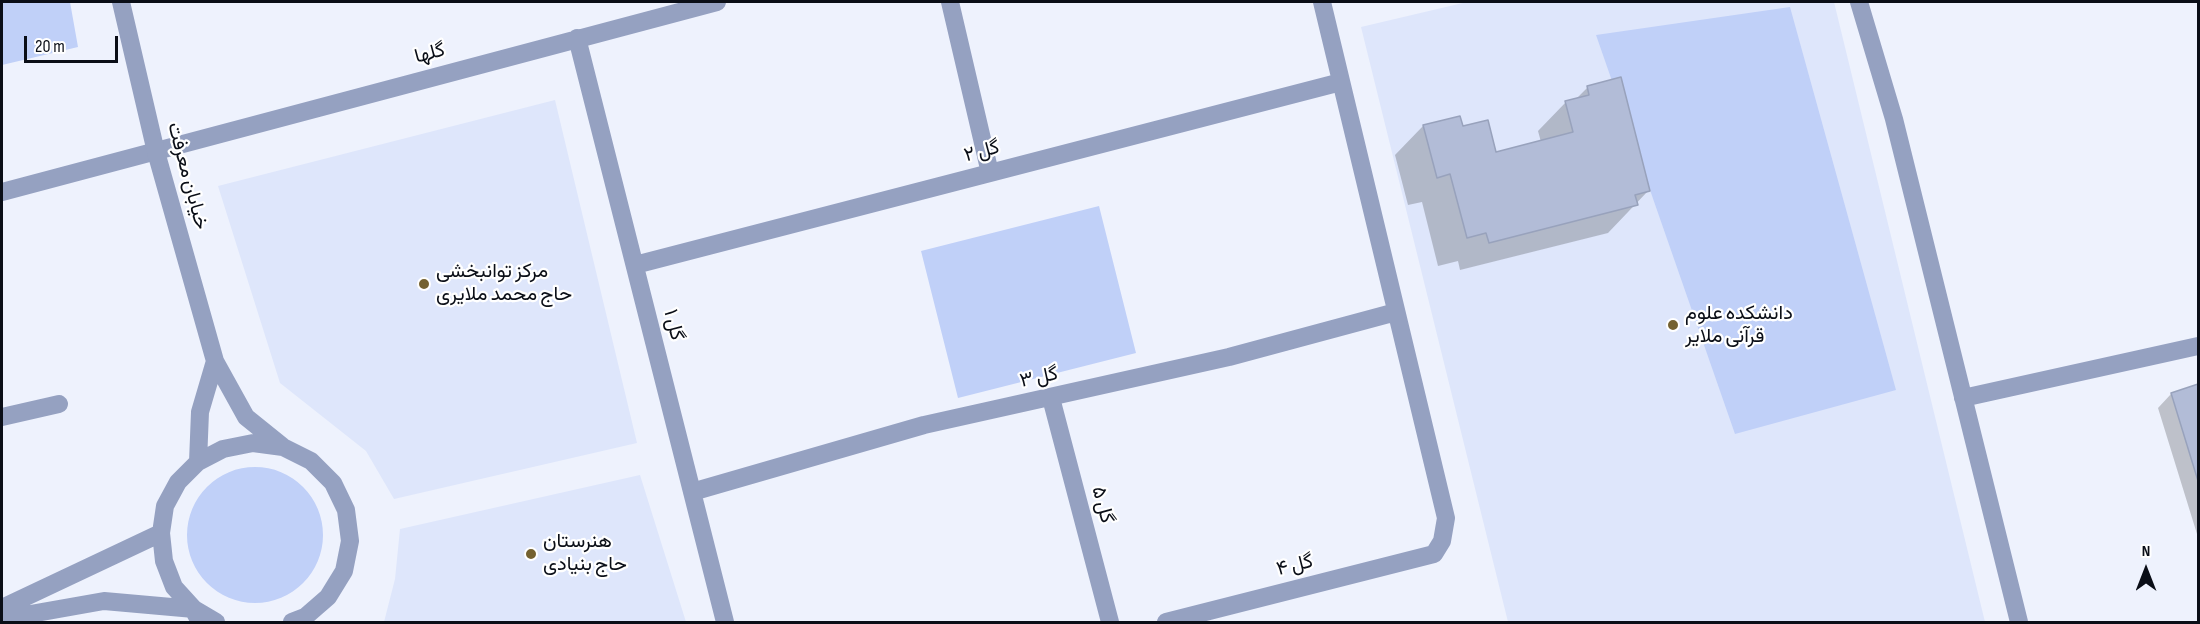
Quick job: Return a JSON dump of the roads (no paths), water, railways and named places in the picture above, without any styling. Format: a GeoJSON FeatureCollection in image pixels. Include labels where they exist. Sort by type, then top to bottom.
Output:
{"type":"FeatureCollection","features":[{"type":"Feature","properties":{"kind":"street","name":"خیابان معرفت"},"geometry":{"type":"LineString","coordinates":[[121,2],[156,152],[215,361],[246,417],[284,447]]}},
{"type":"Feature","properties":{"kind":"street","name":"گلها"},"geometry":{"type":"LineString","coordinates":[[2,192],[717,2]]}},
{"type":"Feature","properties":{"kind":"street"},"geometry":{"type":"LineString","coordinates":[[950,2],[990,173]]}},
{"type":"Feature","properties":{"kind":"street"},"geometry":{"type":"LineString","coordinates":[[1322,2],[1396,312]]}},
{"type":"Feature","properties":{"kind":"street"},"geometry":{"type":"LineString","coordinates":[[1859,2],[1894,119],[2019,622]]}},
{"type":"Feature","properties":{"kind":"street","name":"گل ۱"},"geometry":{"type":"LineString","coordinates":[[578,38],[725,622]]}},
{"type":"Feature","properties":{"kind":"street","name":"گل ۲"},"geometry":{"type":"LineString","coordinates":[[635,265],[1341,82]]}},
{"type":"Feature","properties":{"kind":"street","name":"گل ۳"},"geometry":{"type":"LineString","coordinates":[[692,492],[924,425],[1228,357],[1396,312]]}},
{"type":"Feature","properties":{"kind":"street","name":"گل ۴"},"geometry":{"type":"LineString","coordinates":[[1166,622],[1434,554],[1442,541],[1446,518],[1396,312]]}},
{"type":"Feature","properties":{"kind":"street"},"geometry":{"type":"LineString","coordinates":[[1963,398],[2199,346]]}},
{"type":"Feature","properties":{"kind":"street"},"geometry":{"type":"LineString","coordinates":[[198,462],[201,412],[215,361]]}},
{"type":"Feature","properties":{"kind":"street","name":"گل ۵"},"geometry":{"type":"LineString","coordinates":[[1051,398],[1110,622]]}},
{"type":"Feature","properties":{"kind":"street"},"geometry":{"type":"LineString","coordinates":[[2,417],[59,404]]}},
{"type":"Feature","properties":{"kind":"street"},"geometry":{"type":"LineString","coordinates":[[196,616],[174,587],[164,561],[160,533],[165,506],[178,482],[198,462],[223,449],[253,443],[284,447],[311,461],[333,483],[346,510],[350,541],[344,571],[328,597],[300,621]]}},
{"type":"Feature","properties":{"kind":"street"},"geometry":{"type":"LineString","coordinates":[[2,608],[160,533]]}},
{"type":"Feature","properties":{"kind":"street"},"geometry":{"type":"LineString","coordinates":[[2,619],[104,601],[196,616],[216,622]]}},
{"type":"Feature","properties":{"kind":"place","name":"مرکز توانبخشی حاج محمد ملایری"},"geometry":{"type":"Point","coordinates":[424,284]}},
{"type":"Feature","properties":{"kind":"place","name":"دانشکده علوم قرآنی ملایر"},"geometry":{"type":"Point","coordinates":[1673,325]}},
{"type":"Feature","properties":{"kind":"place","name":"هنرستان حاج بنیادی"},"geometry":{"type":"Point","coordinates":[531,554]}}]}
